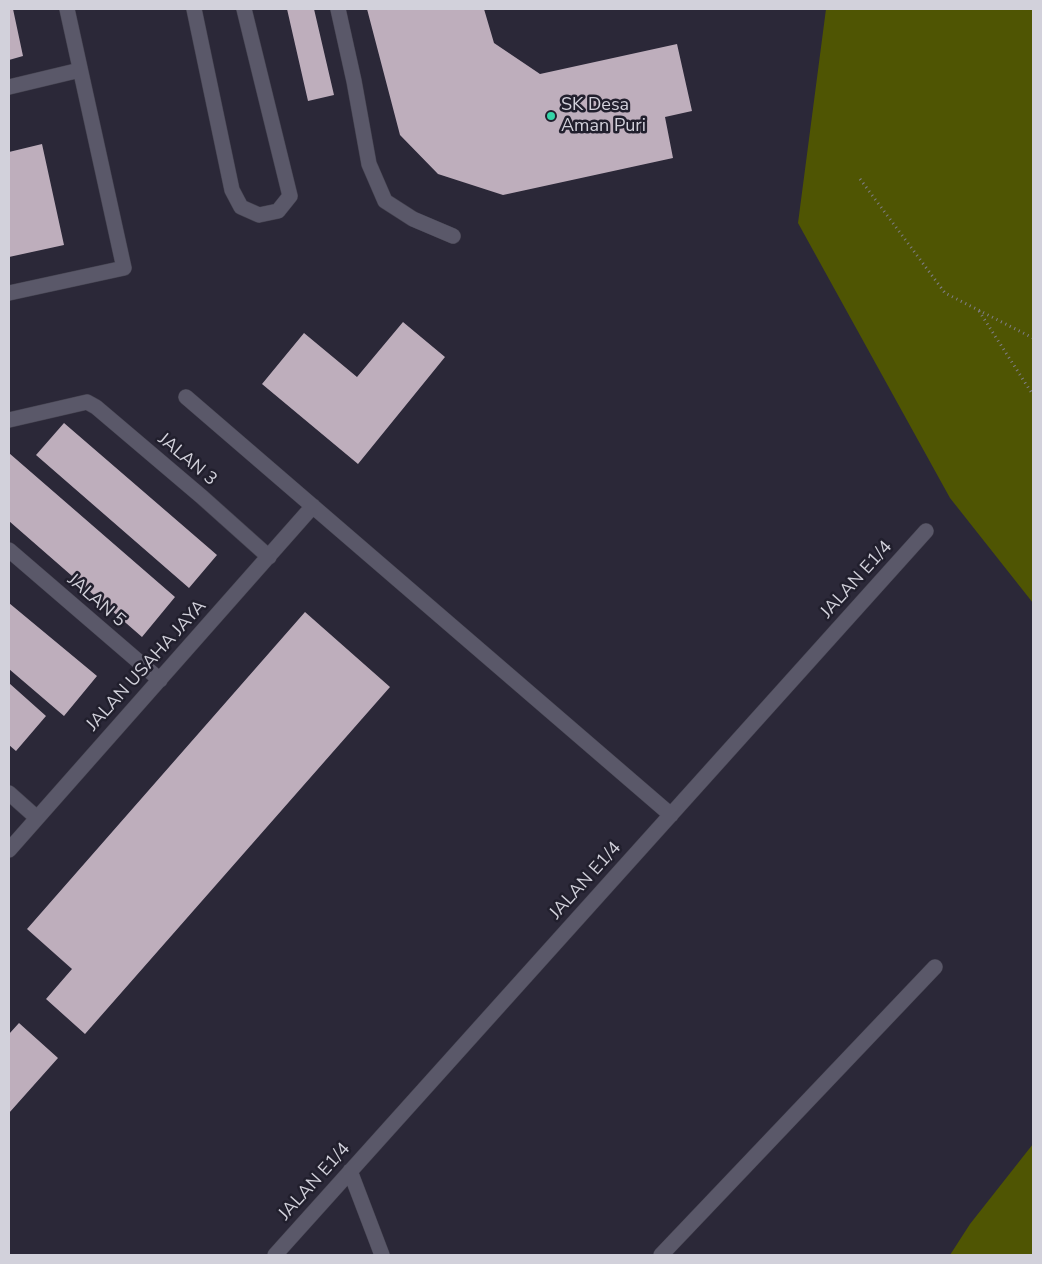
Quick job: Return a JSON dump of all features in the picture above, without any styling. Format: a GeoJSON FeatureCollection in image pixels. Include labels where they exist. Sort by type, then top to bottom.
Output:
{"type":"FeatureCollection","features":[{"type":"Feature","properties":{"kind":"street"},"geometry":{"type":"LineString","coordinates":[[9,293],[124,268],[67,9]]}},
{"type":"Feature","properties":{"kind":"street"},"geometry":{"type":"LineString","coordinates":[[194,9],[232,190],[241,207],[259,215],[278,211],[290,196],[244,9]]}},
{"type":"Feature","properties":{"kind":"street"},"geometry":{"type":"LineString","coordinates":[[338,9],[354,81],[369,164],[386,201],[413,219],[454,236]]}},
{"type":"Feature","properties":{"kind":"street"},"geometry":{"type":"LineString","coordinates":[[9,86],[80,70]]}},
{"type":"Feature","properties":{"kind":"street"},"geometry":{"type":"LineString","coordinates":[[186,397],[671,815]]}},
{"type":"Feature","properties":{"kind":"street","name":"JALAN 3"},"geometry":{"type":"LineString","coordinates":[[9,420],[87,402],[96,406],[269,556]]}},
{"type":"Feature","properties":{"kind":"street","name":"JALAN USAHA JAYA"},"geometry":{"type":"LineString","coordinates":[[9,850],[313,506]]}},
{"type":"Feature","properties":{"kind":"street","name":"JALAN E1/4"},"geometry":{"type":"LineString","coordinates":[[274,1255],[926,532]]}},
{"type":"Feature","properties":{"kind":"street","name":"JALAN 5"},"geometry":{"type":"LineString","coordinates":[[9,550],[160,680]]}},
{"type":"Feature","properties":{"kind":"street"},"geometry":{"type":"LineString","coordinates":[[9,793],[37,818]]}},
{"type":"Feature","properties":{"kind":"street"},"geometry":{"type":"LineString","coordinates":[[661,1255],[935,967]]}},
{"type":"Feature","properties":{"kind":"street"},"geometry":{"type":"LineString","coordinates":[[350,1171],[382,1255]]}},
{"type":"Feature","properties":{"kind":"path"},"geometry":{"type":"LineString","coordinates":[[860,179],[945,294],[1033,338]]}},
{"type":"Feature","properties":{"kind":"path"},"geometry":{"type":"LineString","coordinates":[[979,311],[1033,395]]}},
{"type":"Feature","properties":{"kind":"green space"},"geometry":{"type":"Polygon","coordinates":[[[826,9],[1033,9],[1033,603],[950,498],[798,223],[826,9]]]}},
{"type":"Feature","properties":{"kind":"green space"},"geometry":{"type":"Polygon","coordinates":[[[1033,1144],[1033,1255],[950,1255],[970,1224],[1033,1144]]]}},
{"type":"Feature","properties":{"kind":"building"},"geometry":{"type":"Polygon","coordinates":[[[9,9],[13,9],[23,56],[9,60],[9,9]]]}},
{"type":"Feature","properties":{"kind":"building"},"geometry":{"type":"Polygon","coordinates":[[[287,9],[314,9],[334,95],[308,101],[287,9]]]}},
{"type":"Feature","properties":{"kind":"building"},"geometry":{"type":"Polygon","coordinates":[[[367,9],[484,9],[494,43],[540,74],[677,44],[692,111],[665,117],[673,158],[503,195],[438,174],[400,135],[367,9]]]}},
{"type":"Feature","properties":{"kind":"building"},"geometry":{"type":"Polygon","coordinates":[[[42,144],[64,245],[9,257],[9,152],[42,144]]]}},
{"type":"Feature","properties":{"kind":"building"},"geometry":{"type":"Polygon","coordinates":[[[403,322],[445,357],[358,464],[262,384],[304,333],[357,377],[403,322]]]}},
{"type":"Feature","properties":{"kind":"building"},"geometry":{"type":"Polygon","coordinates":[[[64,423],[217,555],[189,588],[36,455],[64,423]]]}},
{"type":"Feature","properties":{"kind":"building"},"geometry":{"type":"Polygon","coordinates":[[[9,453],[175,597],[142,637],[9,521],[9,453]]]}},
{"type":"Feature","properties":{"kind":"building"},"geometry":{"type":"Polygon","coordinates":[[[9,603],[97,676],[64,716],[9,669],[9,603]]]}},
{"type":"Feature","properties":{"kind":"building"},"geometry":{"type":"Polygon","coordinates":[[[305,612],[390,687],[85,1034],[46,999],[72,969],[27,929],[305,612]]]}},
{"type":"Feature","properties":{"kind":"building"},"geometry":{"type":"Polygon","coordinates":[[[9,683],[46,716],[16,751],[9,745],[9,683]]]}},
{"type":"Feature","properties":{"kind":"building"},"geometry":{"type":"Polygon","coordinates":[[[19,1023],[58,1058],[9,1113],[9,1034],[19,1023]]]}},
{"type":"Feature","properties":{"kind":"place","name":"SK Desa Aman Puri"},"geometry":{"type":"Point","coordinates":[551,116]}}]}
